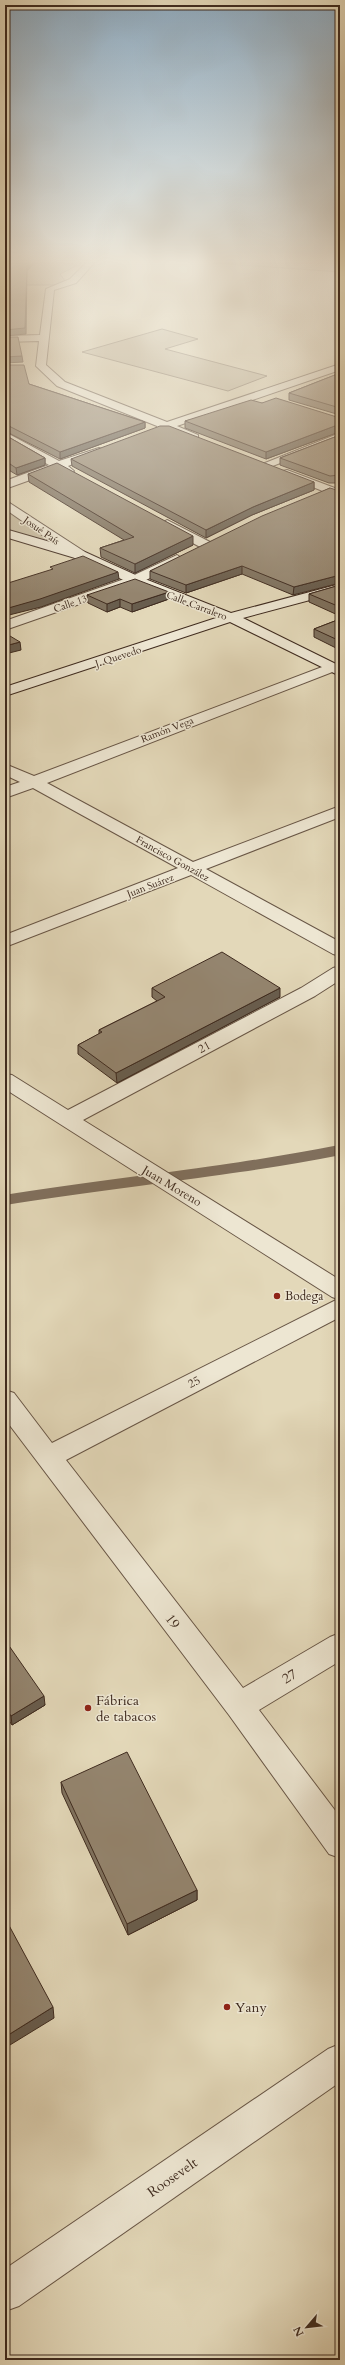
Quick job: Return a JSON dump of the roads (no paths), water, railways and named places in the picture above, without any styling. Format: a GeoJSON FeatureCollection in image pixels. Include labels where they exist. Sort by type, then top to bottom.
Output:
{"type":"FeatureCollection","features":[{"type":"Feature","properties":{"kind":"street"},"geometry":{"type":"LineString","coordinates":[[46,373],[61,384],[208,442]]}},
{"type":"Feature","properties":{"kind":"street"},"geometry":{"type":"LineString","coordinates":[[152,431],[322,373]]}},
{"type":"Feature","properties":{"kind":"street"},"geometry":{"type":"LineString","coordinates":[[260,395],[274,400]]}},
{"type":"Feature","properties":{"kind":"street"},"geometry":{"type":"LineString","coordinates":[[5,435],[79,476]]}},
{"type":"Feature","properties":{"kind":"street"},"geometry":{"type":"LineString","coordinates":[[266,465],[340,436]]}},
{"type":"Feature","properties":{"kind":"street"},"geometry":{"type":"LineString","coordinates":[[5,486],[109,447]]}},
{"type":"Feature","properties":{"kind":"street"},"geometry":{"type":"LineString","coordinates":[[253,460],[336,490]]}},
{"type":"Feature","properties":{"kind":"street"},"geometry":{"type":"LineString","coordinates":[[315,496],[336,490]]}},
{"type":"Feature","properties":{"kind":"street","name":"Josué País"},"geometry":{"type":"LineString","coordinates":[[5,504],[80,556]]}},
{"type":"Feature","properties":{"kind":"street"},"geometry":{"type":"LineString","coordinates":[[158,520],[206,545]]}},
{"type":"Feature","properties":{"kind":"street","name":"Calle Carralero"},"geometry":{"type":"LineString","coordinates":[[5,533],[80,556],[135,580],[230,617],[335,670]]}},
{"type":"Feature","properties":{"kind":"street","name":"Calle 13"},"geometry":{"type":"LineString","coordinates":[[5,626],[135,580],[219,538]]}},
{"type":"Feature","properties":{"kind":"street","name":"J. Quevedo"},"geometry":{"type":"LineString","coordinates":[[5,692],[212,625],[230,617],[340,588]]}},
{"type":"Feature","properties":{"kind":"street","name":"Ramón Vega"},"geometry":{"type":"LineString","coordinates":[[5,792],[335,670]]}},
{"type":"Feature","properties":{"kind":"street","name":"Francisco González"},"geometry":{"type":"LineString","coordinates":[[5,769],[32,781],[340,950]]}},
{"type":"Feature","properties":{"kind":"street","name":"Juan Suárez"},"geometry":{"type":"LineString","coordinates":[[5,941],[340,811]]}},
{"type":"Feature","properties":{"kind":"street","name":"21"},"geometry":{"type":"LineString","coordinates":[[66,1120],[308,992],[340,972]]}},
{"type":"Feature","properties":{"kind":"street","name":"Juan Moreno"},"geometry":{"type":"LineString","coordinates":[[5,1080],[66,1120],[340,1291]]}},
{"type":"Feature","properties":{"kind":"street","name":"25"},"geometry":{"type":"LineString","coordinates":[[48,1457],[340,1308]]}},
{"type":"Feature","properties":{"kind":"street","name":"19"},"geometry":{"type":"LineString","coordinates":[[5,1400],[239,1706],[340,1843]]}},
{"type":"Feature","properties":{"kind":"street","name":"27"},"geometry":{"type":"LineString","coordinates":[[239,1706],[340,1646]]}},
{"type":"Feature","properties":{"kind":"street","name":"Roosevelt"},"geometry":{"type":"LineString","coordinates":[[5,2292],[340,2061]]}},
{"type":"Feature","properties":{"kind":"waterway"},"geometry":{"type":"LineString","coordinates":[[5,1200],[257,1165],[340,1150]]}},
{"type":"Feature","properties":{"kind":"place","name":"Bodega"},"geometry":{"type":"Point","coordinates":[277,1296]}},
{"type":"Feature","properties":{"kind":"place","name":"Fábrica de tabacos"},"geometry":{"type":"Point","coordinates":[88,1708]}},
{"type":"Feature","properties":{"kind":"place","name":"Yany"},"geometry":{"type":"Point","coordinates":[227,2007]}}]}
